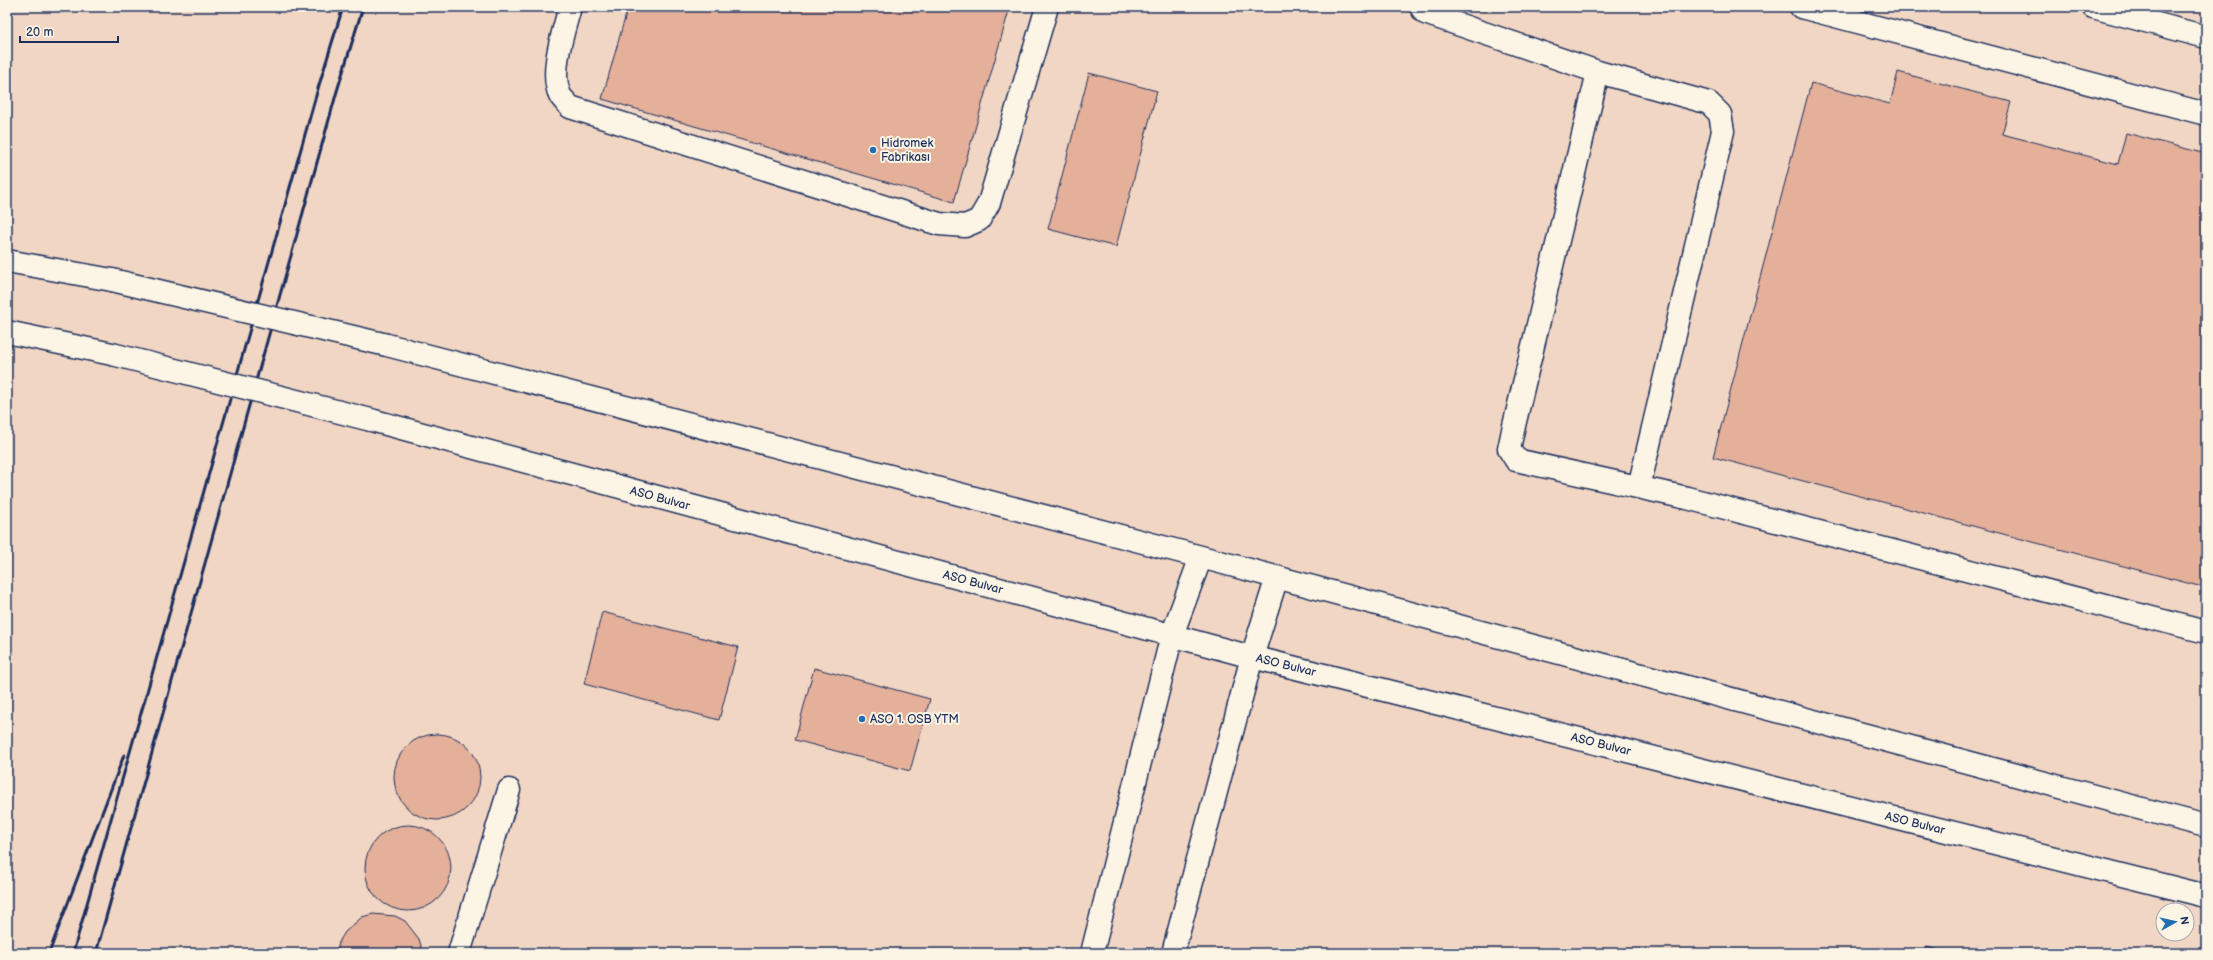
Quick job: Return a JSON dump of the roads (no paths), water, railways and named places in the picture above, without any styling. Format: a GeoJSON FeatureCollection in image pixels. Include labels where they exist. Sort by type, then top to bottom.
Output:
{"type":"FeatureCollection","features":[{"type":"Feature","properties":{"kind":"street"},"geometry":{"type":"LineString","coordinates":[[570,7],[560,44],[556,76],[560,95],[570,107],[939,224],[965,226],[979,220],[989,203],[1047,7]]}},
{"type":"Feature","properties":{"kind":"street"},"geometry":{"type":"LineString","coordinates":[[1421,7],[1424,13],[1598,72],[1709,103],[1720,114],[1722,131],[1639,487]]}},
{"type":"Feature","properties":{"kind":"street"},"geometry":{"type":"LineString","coordinates":[[1801,7],[2206,114]]}},
{"type":"Feature","properties":{"kind":"street"},"geometry":{"type":"LineString","coordinates":[[2093,7],[2206,37]]}},
{"type":"Feature","properties":{"kind":"street"},"geometry":{"type":"LineString","coordinates":[[1598,72],[1510,449],[1516,460],[1639,487],[2206,632]]}},
{"type":"Feature","properties":{"kind":"street"},"geometry":{"type":"LineString","coordinates":[[7,261],[112,280],[387,345],[1277,577],[2206,826]]}},
{"type":"Feature","properties":{"kind":"street","name":"ASO Bulvar"},"geometry":{"type":"LineString","coordinates":[[7,332],[112,354],[371,420],[1252,657],[2206,896]]}},
{"type":"Feature","properties":{"kind":"street"},"geometry":{"type":"LineString","coordinates":[[1092,953],[1172,635],[1201,557]]}},
{"type":"Feature","properties":{"kind":"street"},"geometry":{"type":"LineString","coordinates":[[1172,953],[1252,657],[1277,577]]}},
{"type":"Feature","properties":{"kind":"street"},"geometry":{"type":"LineString","coordinates":[[459,953],[509,790]]}},
{"type":"Feature","properties":{"kind":"railway"},"geometry":{"type":"LineString","coordinates":[[73,953],[319,85],[343,7]]}},
{"type":"Feature","properties":{"kind":"railway"},"geometry":{"type":"LineString","coordinates":[[96,953],[337,91],[363,7]]}},
{"type":"Feature","properties":{"kind":"railway"},"geometry":{"type":"LineString","coordinates":[[49,953],[124,755]]}},
{"type":"Feature","properties":{"kind":"place","name":"Hidromek Fabrikası"},"geometry":{"type":"Point","coordinates":[873,150]}},
{"type":"Feature","properties":{"kind":"place","name":"ASO 1. OSB YTM"},"geometry":{"type":"Point","coordinates":[862,719]}}]}
